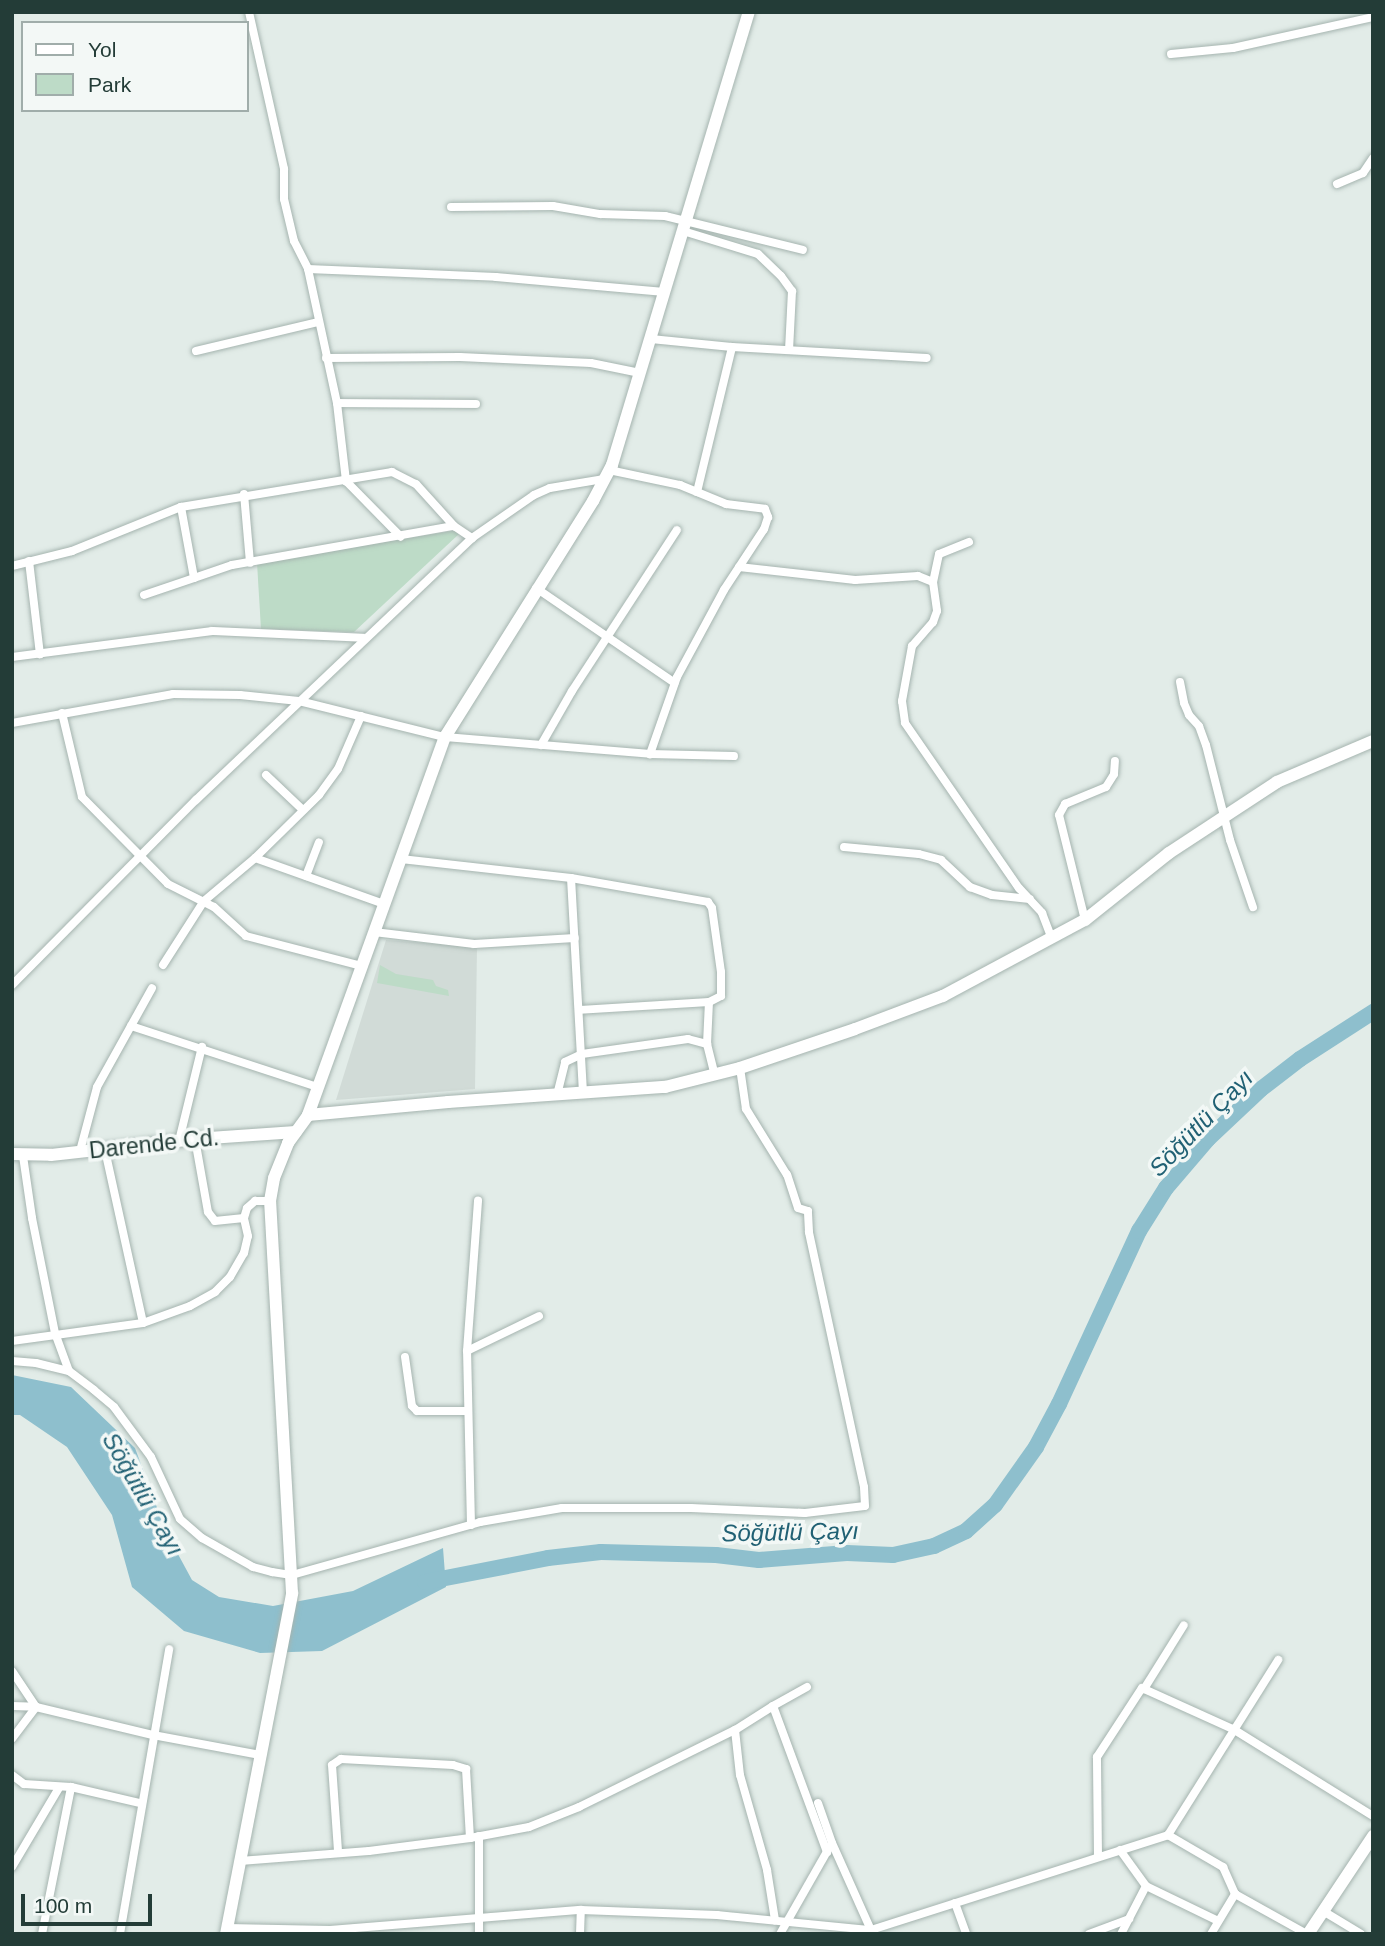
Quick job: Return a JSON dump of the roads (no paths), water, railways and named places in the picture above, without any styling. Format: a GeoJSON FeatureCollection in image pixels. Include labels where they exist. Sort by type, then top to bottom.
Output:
{"type":"FeatureCollection","features":[{"type":"Feature","properties":{"kind":"main road"},"geometry":{"type":"LineString","coordinates":[[226,1931],[260,1755],[281,1665],[292,1593],[270,1200],[274,1178],[288,1143],[308,1115],[445,737],[607,475],[749,12]]}},
{"type":"Feature","properties":{"kind":"main road"},"geometry":{"type":"LineString","coordinates":[[308,1115],[666,1087],[740,1068],[943,996],[1085,920],[1169,853],[1224,820],[1277,782],[1373,741]]}},
{"type":"Feature","properties":{"kind":"main road","name":"Darende Cd."},"geometry":{"type":"LineString","coordinates":[[18,1155],[105,1150],[195,1139],[296,1132]]}},
{"type":"Feature","properties":{"kind":"main road"},"geometry":{"type":"LineString","coordinates":[[1307,1934],[1373,1836]]}},
{"type":"Feature","properties":{"kind":"street"},"geometry":{"type":"LineString","coordinates":[[249,12],[284,169],[284,199],[295,241],[308,269],[337,403],[346,481],[401,537]]}},
{"type":"Feature","properties":{"kind":"street"},"geometry":{"type":"LineString","coordinates":[[1171,54],[1233,48],[1373,17]]}},
{"type":"Feature","properties":{"kind":"street"},"geometry":{"type":"LineString","coordinates":[[1337,184],[1363,173],[1373,158]]}},
{"type":"Feature","properties":{"kind":"street"},"geometry":{"type":"LineString","coordinates":[[451,207],[553,206],[685,225],[803,250]]}},
{"type":"Feature","properties":{"kind":"street"},"geometry":{"type":"LineString","coordinates":[[685,225],[758,254],[781,275],[792,291],[789,350]]}},
{"type":"Feature","properties":{"kind":"street"},"geometry":{"type":"LineString","coordinates":[[308,269],[496,277],[664,292]]}},
{"type":"Feature","properties":{"kind":"street"},"geometry":{"type":"LineString","coordinates":[[195,351],[318,323]]}},
{"type":"Feature","properties":{"kind":"street"},"geometry":{"type":"LineString","coordinates":[[650,338],[732,347],[927,358]]}},
{"type":"Feature","properties":{"kind":"street"},"geometry":{"type":"LineString","coordinates":[[696,492],[732,347]]}},
{"type":"Feature","properties":{"kind":"street"},"geometry":{"type":"LineString","coordinates":[[326,358],[512,359],[590,363],[640,373]]}},
{"type":"Feature","properties":{"kind":"street"},"geometry":{"type":"LineString","coordinates":[[337,403],[476,404]]}},
{"type":"Feature","properties":{"kind":"street"},"geometry":{"type":"LineString","coordinates":[[12,566],[72,551],[181,507],[244,494],[346,481],[392,472],[416,484],[454,526],[472,538]]}},
{"type":"Feature","properties":{"kind":"street"},"geometry":{"type":"LineString","coordinates":[[12,985],[299,701],[472,538],[534,495],[550,488],[607,475],[665,481],[726,504],[765,509],[768,517],[764,529],[739,567],[675,683],[650,754]]}},
{"type":"Feature","properties":{"kind":"street"},"geometry":{"type":"LineString","coordinates":[[244,494],[250,563]]}},
{"type":"Feature","properties":{"kind":"street"},"geometry":{"type":"LineString","coordinates":[[181,507],[194,578]]}},
{"type":"Feature","properties":{"kind":"street"},"geometry":{"type":"LineString","coordinates":[[144,595],[232,565],[454,526]]}},
{"type":"Feature","properties":{"kind":"street"},"geometry":{"type":"LineString","coordinates":[[541,745],[677,530]]}},
{"type":"Feature","properties":{"kind":"street"},"geometry":{"type":"LineString","coordinates":[[969,542],[939,554],[933,582],[937,611],[933,622],[912,646],[902,701],[905,723],[1018,888],[1042,913],[1051,936]]}},
{"type":"Feature","properties":{"kind":"street"},"geometry":{"type":"LineString","coordinates":[[29,561],[40,654]]}},
{"type":"Feature","properties":{"kind":"street"},"geometry":{"type":"LineString","coordinates":[[739,567],[855,580],[918,576],[933,582]]}},
{"type":"Feature","properties":{"kind":"street"},"geometry":{"type":"LineString","coordinates":[[537,588],[675,683]]}},
{"type":"Feature","properties":{"kind":"street"},"geometry":{"type":"LineString","coordinates":[[12,657],[212,631],[364,638]]}},
{"type":"Feature","properties":{"kind":"street"},"geometry":{"type":"LineString","coordinates":[[1180,682],[1184,703],[1189,715],[1199,726],[1206,745],[1224,820],[1253,907]]}},
{"type":"Feature","properties":{"kind":"street"},"geometry":{"type":"LineString","coordinates":[[12,723],[173,694],[299,701],[445,737],[650,754],[734,755]]}},
{"type":"Feature","properties":{"kind":"street"},"geometry":{"type":"LineString","coordinates":[[62,713],[82,797],[168,884],[204,901],[247,936],[362,966]]}},
{"type":"Feature","properties":{"kind":"street"},"geometry":{"type":"LineString","coordinates":[[163,965],[204,901],[255,858],[303,810],[338,769],[361,716]]}},
{"type":"Feature","properties":{"kind":"street"},"geometry":{"type":"LineString","coordinates":[[1085,920],[1059,815],[1065,804],[1106,787],[1114,774],[1115,761]]}},
{"type":"Feature","properties":{"kind":"street"},"geometry":{"type":"LineString","coordinates":[[266,775],[303,810]]}},
{"type":"Feature","properties":{"kind":"street"},"geometry":{"type":"LineString","coordinates":[[306,876],[319,842]]}},
{"type":"Feature","properties":{"kind":"street"},"geometry":{"type":"LineString","coordinates":[[844,847],[919,854],[941,860],[970,887],[1017,900],[1030,899]]}},
{"type":"Feature","properties":{"kind":"street"},"geometry":{"type":"LineString","coordinates":[[255,858],[384,904]]}},
{"type":"Feature","properties":{"kind":"street"},"geometry":{"type":"LineString","coordinates":[[401,859],[571,878],[708,902],[712,908],[721,972],[720,996],[709,1002],[580,1010]]}},
{"type":"Feature","properties":{"kind":"street"},"geometry":{"type":"LineString","coordinates":[[571,878],[583,1093]]}},
{"type":"Feature","properties":{"kind":"street"},"geometry":{"type":"LineString","coordinates":[[374,932],[474,944],[575,938]]}},
{"type":"Feature","properties":{"kind":"street"},"geometry":{"type":"LineString","coordinates":[[80,1152],[97,1087],[152,988]]}},
{"type":"Feature","properties":{"kind":"street"},"geometry":{"type":"LineString","coordinates":[[709,1002],[707,1044],[715,1075]]}},
{"type":"Feature","properties":{"kind":"street"},"geometry":{"type":"LineString","coordinates":[[131,1026],[202,1048],[285,1079],[318,1087]]}},
{"type":"Feature","properties":{"kind":"street"},"geometry":{"type":"LineString","coordinates":[[557,1095],[565,1062],[582,1054],[688,1039],[707,1044]]}},
{"type":"Feature","properties":{"kind":"street"},"geometry":{"type":"LineString","coordinates":[[179,1141],[202,1048]]}},
{"type":"Feature","properties":{"kind":"street"},"geometry":{"type":"LineString","coordinates":[[12,1361],[36,1363],[69,1371],[114,1407],[151,1457],[180,1519],[202,1538],[253,1567],[292,1574],[471,1525],[584,1506],[805,1513],[864,1506],[864,1487],[809,1232],[808,1211],[798,1208],[787,1175],[746,1109],[740,1068]]}},
{"type":"Feature","properties":{"kind":"street"},"geometry":{"type":"LineString","coordinates":[[195,1139],[208,1212],[215,1222],[244,1218]]}},
{"type":"Feature","properties":{"kind":"street"},"geometry":{"type":"LineString","coordinates":[[105,1150],[143,1322]]}},
{"type":"Feature","properties":{"kind":"street"},"geometry":{"type":"LineString","coordinates":[[18,1155],[55,1333],[69,1371]]}},
{"type":"Feature","properties":{"kind":"street"},"geometry":{"type":"LineString","coordinates":[[12,1341],[143,1322],[190,1306],[215,1292],[230,1277],[244,1253],[248,1236],[244,1218],[247,1208],[255,1201],[270,1200]]}},
{"type":"Feature","properties":{"kind":"street"},"geometry":{"type":"LineString","coordinates":[[471,1525],[467,1351],[478,1200]]}},
{"type":"Feature","properties":{"kind":"street"},"geometry":{"type":"LineString","coordinates":[[467,1351],[539,1316]]}},
{"type":"Feature","properties":{"kind":"street"},"geometry":{"type":"LineString","coordinates":[[405,1357],[412,1406],[417,1411],[467,1411]]}},
{"type":"Feature","properties":{"kind":"street"},"geometry":{"type":"LineString","coordinates":[[1098,1857],[1097,1758],[1184,1625]]}},
{"type":"Feature","properties":{"kind":"street"},"geometry":{"type":"LineString","coordinates":[[120,1934],[140,1803],[169,1649]]}},
{"type":"Feature","properties":{"kind":"street"},"geometry":{"type":"LineString","coordinates":[[226,1931],[330,1932],[480,1916],[581,1910],[775,1920],[872,1932],[1168,1835],[1278,1660]]}},
{"type":"Feature","properties":{"kind":"street"},"geometry":{"type":"LineString","coordinates":[[12,1671],[36,1707]]}},
{"type":"Feature","properties":{"kind":"street"},"geometry":{"type":"LineString","coordinates":[[240,1861],[338,1852],[369,1852],[529,1826],[579,1807],[735,1730],[807,1687]]}},
{"type":"Feature","properties":{"kind":"street"},"geometry":{"type":"LineString","coordinates":[[1144,1689],[1233,1729],[1373,1816]]}},
{"type":"Feature","properties":{"kind":"street"},"geometry":{"type":"LineString","coordinates":[[12,1706],[36,1707],[153,1735],[260,1755]]}},
{"type":"Feature","properties":{"kind":"street"},"geometry":{"type":"LineString","coordinates":[[773,1706],[827,1852]]}},
{"type":"Feature","properties":{"kind":"street"},"geometry":{"type":"LineString","coordinates":[[12,1739],[36,1707]]}},
{"type":"Feature","properties":{"kind":"street"},"geometry":{"type":"LineString","coordinates":[[735,1730],[740,1775],[767,1870],[775,1920]]}},
{"type":"Feature","properties":{"kind":"street"},"geometry":{"type":"LineString","coordinates":[[338,1852],[332,1765],[341,1759],[453,1765],[466,1769],[474,1837],[479,1934]]}},
{"type":"Feature","properties":{"kind":"street"},"geometry":{"type":"LineString","coordinates":[[12,1775],[24,1784],[71,1787],[140,1803]]}},
{"type":"Feature","properties":{"kind":"street"},"geometry":{"type":"LineString","coordinates":[[42,1934],[71,1787]]}},
{"type":"Feature","properties":{"kind":"street"},"geometry":{"type":"LineString","coordinates":[[12,1867],[60,1788]]}},
{"type":"Feature","properties":{"kind":"street"},"geometry":{"type":"LineString","coordinates":[[818,1803],[832,1843],[872,1932]]}},
{"type":"Feature","properties":{"kind":"street"},"geometry":{"type":"LineString","coordinates":[[1168,1835],[1223,1867],[1235,1894],[1307,1934]]}},
{"type":"Feature","properties":{"kind":"street"},"geometry":{"type":"LineString","coordinates":[[780,1934],[832,1843]]}},
{"type":"Feature","properties":{"kind":"street"},"geometry":{"type":"LineString","coordinates":[[1120,1850],[1146,1886],[1218,1922]]}},
{"type":"Feature","properties":{"kind":"street"},"geometry":{"type":"LineString","coordinates":[[1121,1934],[1146,1886]]}},
{"type":"Feature","properties":{"kind":"street"},"geometry":{"type":"LineString","coordinates":[[1211,1934],[1235,1894]]}},
{"type":"Feature","properties":{"kind":"street"},"geometry":{"type":"LineString","coordinates":[[955,1903],[966,1934]]}},
{"type":"Feature","properties":{"kind":"street"},"geometry":{"type":"LineString","coordinates":[[580,1934],[581,1910]]}},
{"type":"Feature","properties":{"kind":"street"},"geometry":{"type":"LineString","coordinates":[[1323,1911],[1361,1934]]}},
{"type":"Feature","properties":{"kind":"street"},"geometry":{"type":"LineString","coordinates":[[1089,1934],[1129,1919]]}},
{"type":"Feature","properties":{"kind":"water"},"geometry":{"type":"Polygon","coordinates":[[[12,1375],[71,1387],[135,1448],[166,1532],[192,1580],[219,1597],[273,1606],[353,1591],[443,1548],[446,1587],[322,1651],[260,1653],[184,1631],[132,1587],[112,1515],[67,1447],[20,1415],[12,1415],[12,1375]]]}},
{"type":"Feature","properties":{"kind":"waterway","name":"Söğütlü Çayı"},"geometry":{"type":"LineString","coordinates":[[425,1582],[548,1558],[601,1552],[716,1555],[759,1560],[847,1553],[893,1555],[934,1546],[966,1531],[995,1505],[1036,1447],[1059,1404],[1139,1231],[1166,1188],[1208,1139],[1261,1089],[1300,1059],[1373,1012]]}}]}
